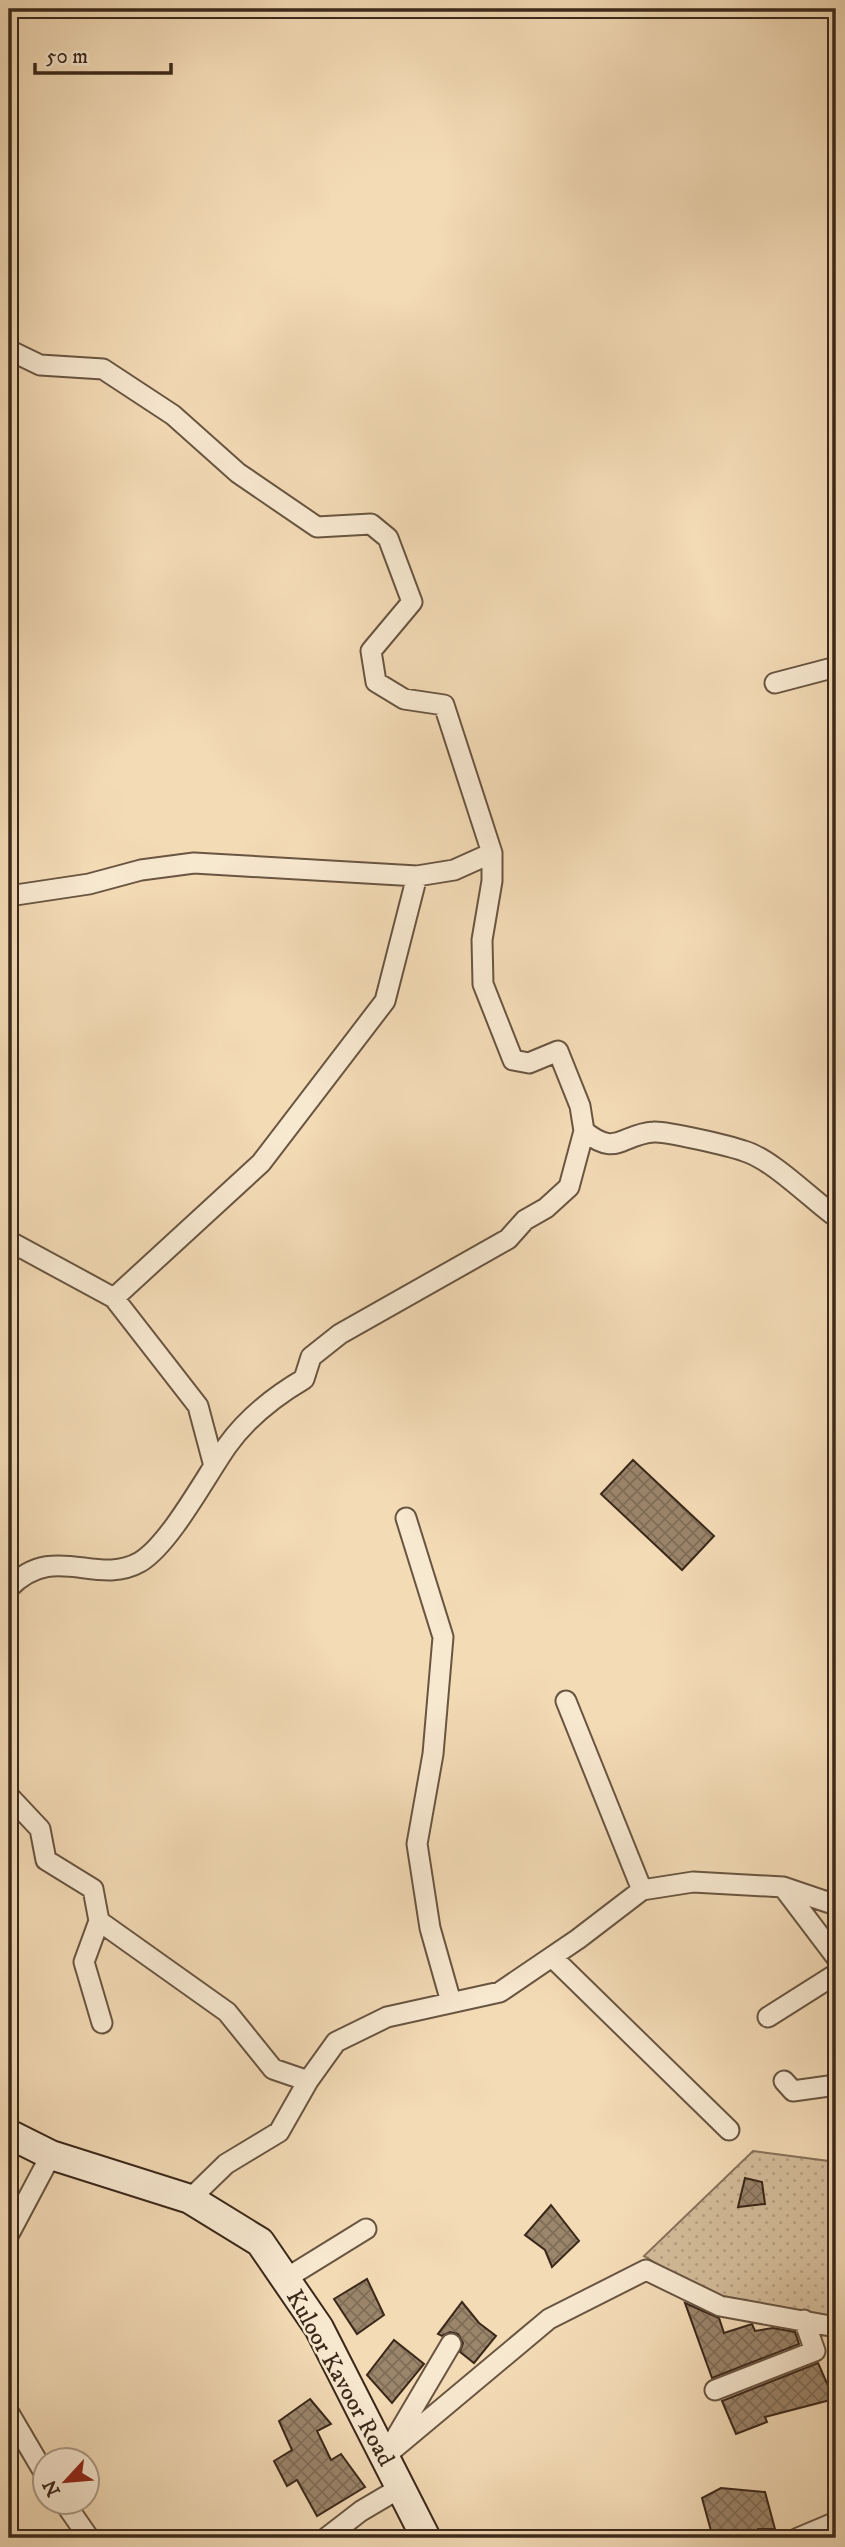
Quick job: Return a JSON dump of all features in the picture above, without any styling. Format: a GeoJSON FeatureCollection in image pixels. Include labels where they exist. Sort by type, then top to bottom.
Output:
{"type":"FeatureCollection","features":[{"type":"Feature","properties":{"kind":"main road","name":"Kuloor Kavoor Road"},"geometry":{"type":"LineString","coordinates":[[9,2134],[51,2155],[190,2199],[260,2242],[319,2329],[426,2538]]}},
{"type":"Feature","properties":{"kind":"street"},"geometry":{"type":"LineString","coordinates":[[9,350],[40,365],[103,369],[173,415],[238,473],[317,527],[371,524],[388,538],[412,602],[371,651],[376,682],[404,699],[444,705],[492,853],[492,881],[482,940],[483,984],[513,1060],[530,1063],[558,1051],[580,1106],[584,1131],[569,1187],[546,1208],[525,1220],[508,1240],[340,1334],[311,1357],[303,1379],[274,1397],[229,1443],[162,1541],[139,1562],[115,1569],[44,1565],[22,1574],[9,1588]]}},
{"type":"Feature","properties":{"kind":"street"},"geometry":{"type":"LineString","coordinates":[[775,684],[836,667]]}},
{"type":"Feature","properties":{"kind":"street"},"geometry":{"type":"LineString","coordinates":[[9,896],[89,884],[141,870],[194,863],[417,876],[454,870],[492,853]]}},
{"type":"Feature","properties":{"kind":"street"},"geometry":{"type":"LineString","coordinates":[[114,1298],[261,1163],[385,1001],[417,876]]}},
{"type":"Feature","properties":{"kind":"street"},"geometry":{"type":"LineString","coordinates":[[584,1131],[598,1142],[608,1145],[654,1132],[746,1151],[769,1164],[836,1217]]}},
{"type":"Feature","properties":{"kind":"street"},"geometry":{"type":"LineString","coordinates":[[9,1241],[114,1298],[198,1406],[214,1466]]}},
{"type":"Feature","properties":{"kind":"street"},"geometry":{"type":"LineString","coordinates":[[406,1518],[443,1637],[433,1754],[418,1843],[430,1928],[451,2003]]}},
{"type":"Feature","properties":{"kind":"street"},"geometry":{"type":"LineString","coordinates":[[566,1701],[642,1890]]}},
{"type":"Feature","properties":{"kind":"street"},"geometry":{"type":"LineString","coordinates":[[9,1796],[40,1829],[46,1860],[93,1889],[100,1921],[84,1962],[102,2023]]}},
{"type":"Feature","properties":{"kind":"street"},"geometry":{"type":"LineString","coordinates":[[190,2199],[226,2164],[279,2132],[308,2081],[336,2042],[387,2017],[500,1992],[642,1890],[693,1882],[783,1887],[836,1905]]}},
{"type":"Feature","properties":{"kind":"street"},"geometry":{"type":"LineString","coordinates":[[783,1887],[836,1957]]}},
{"type":"Feature","properties":{"kind":"street"},"geometry":{"type":"LineString","coordinates":[[100,1921],[227,2012],[273,2068],[308,2081]]}},
{"type":"Feature","properties":{"kind":"street"},"geometry":{"type":"LineString","coordinates":[[552,1957],[729,2130]]}},
{"type":"Feature","properties":{"kind":"street"},"geometry":{"type":"LineString","coordinates":[[768,2017],[836,1974]]}},
{"type":"Feature","properties":{"kind":"street"},"geometry":{"type":"LineString","coordinates":[[783,2081],[793,2091],[836,2085]]}},
{"type":"Feature","properties":{"kind":"street"},"geometry":{"type":"LineString","coordinates":[[9,2234],[51,2155]]}},
{"type":"Feature","properties":{"kind":"street"},"geometry":{"type":"LineString","coordinates":[[285,2279],[366,2228]]}},
{"type":"Feature","properties":{"kind":"street"},"geometry":{"type":"LineString","coordinates":[[384,2457],[549,2319],[646,2270],[720,2306],[836,2327]]}},
{"type":"Feature","properties":{"kind":"street"},"geometry":{"type":"LineString","coordinates":[[715,2390],[814,2351],[804,2320]]}},
{"type":"Feature","properties":{"kind":"street"},"geometry":{"type":"LineString","coordinates":[[384,2457],[451,2344]]}},
{"type":"Feature","properties":{"kind":"street"},"geometry":{"type":"LineString","coordinates":[[9,2413],[32,2452]]}},
{"type":"Feature","properties":{"kind":"street"},"geometry":{"type":"LineString","coordinates":[[327,2538],[361,2511],[400,2487]]}},
{"type":"Feature","properties":{"kind":"street"},"geometry":{"type":"LineString","coordinates":[[74,2516],[89,2538]]}},
{"type":"Feature","properties":{"kind":"street"},"geometry":{"type":"LineString","coordinates":[[798,2538],[836,2522]]}},
{"type":"Feature","properties":{"kind":"shaded area"},"geometry":{"type":"Polygon","coordinates":[[[753,2151],[836,2162],[836,2319],[730,2301],[686,2281],[644,2256],[753,2151]]]}},
{"type":"Feature","properties":{"kind":"building"},"geometry":{"type":"Polygon","coordinates":[[[633,1460],[714,1536],[682,1570],[601,1494],[633,1460]]]}},
{"type":"Feature","properties":{"kind":"building"},"geometry":{"type":"Polygon","coordinates":[[[745,2178],[762,2182],[765,2204],[738,2207],[745,2178]]]}},
{"type":"Feature","properties":{"kind":"building"},"geometry":{"type":"Polygon","coordinates":[[[551,2205],[579,2241],[552,2267],[545,2250],[525,2235],[551,2205]]]}},
{"type":"Feature","properties":{"kind":"building"},"geometry":{"type":"Polygon","coordinates":[[[367,2279],[384,2315],[357,2334],[334,2299],[367,2279]]]}},
{"type":"Feature","properties":{"kind":"building"},"geometry":{"type":"Polygon","coordinates":[[[462,2302],[479,2323],[496,2336],[474,2363],[460,2352],[463,2343],[458,2334],[438,2334],[462,2302]]]}},
{"type":"Feature","properties":{"kind":"building"},"geometry":{"type":"Polygon","coordinates":[[[685,2303],[719,2318],[724,2333],[752,2324],[755,2331],[773,2328],[795,2332],[799,2344],[712,2378],[685,2303]]]}},
{"type":"Feature","properties":{"kind":"building"},"geometry":{"type":"Polygon","coordinates":[[[394,2340],[424,2364],[392,2403],[367,2375],[394,2340]]]}},
{"type":"Feature","properties":{"kind":"building"},"geometry":{"type":"Polygon","coordinates":[[[818,2363],[834,2399],[765,2417],[767,2422],[736,2434],[722,2401],[818,2363]]]}},
{"type":"Feature","properties":{"kind":"building"},"geometry":{"type":"Polygon","coordinates":[[[310,2399],[331,2424],[317,2431],[331,2460],[341,2454],[365,2487],[317,2516],[297,2480],[287,2486],[274,2461],[292,2450],[279,2421],[310,2399]]]}},
{"type":"Feature","properties":{"kind":"building"},"geometry":{"type":"Polygon","coordinates":[[[721,2488],[765,2492],[775,2529],[758,2529],[757,2538],[713,2538],[702,2498],[721,2488]]]}}]}
